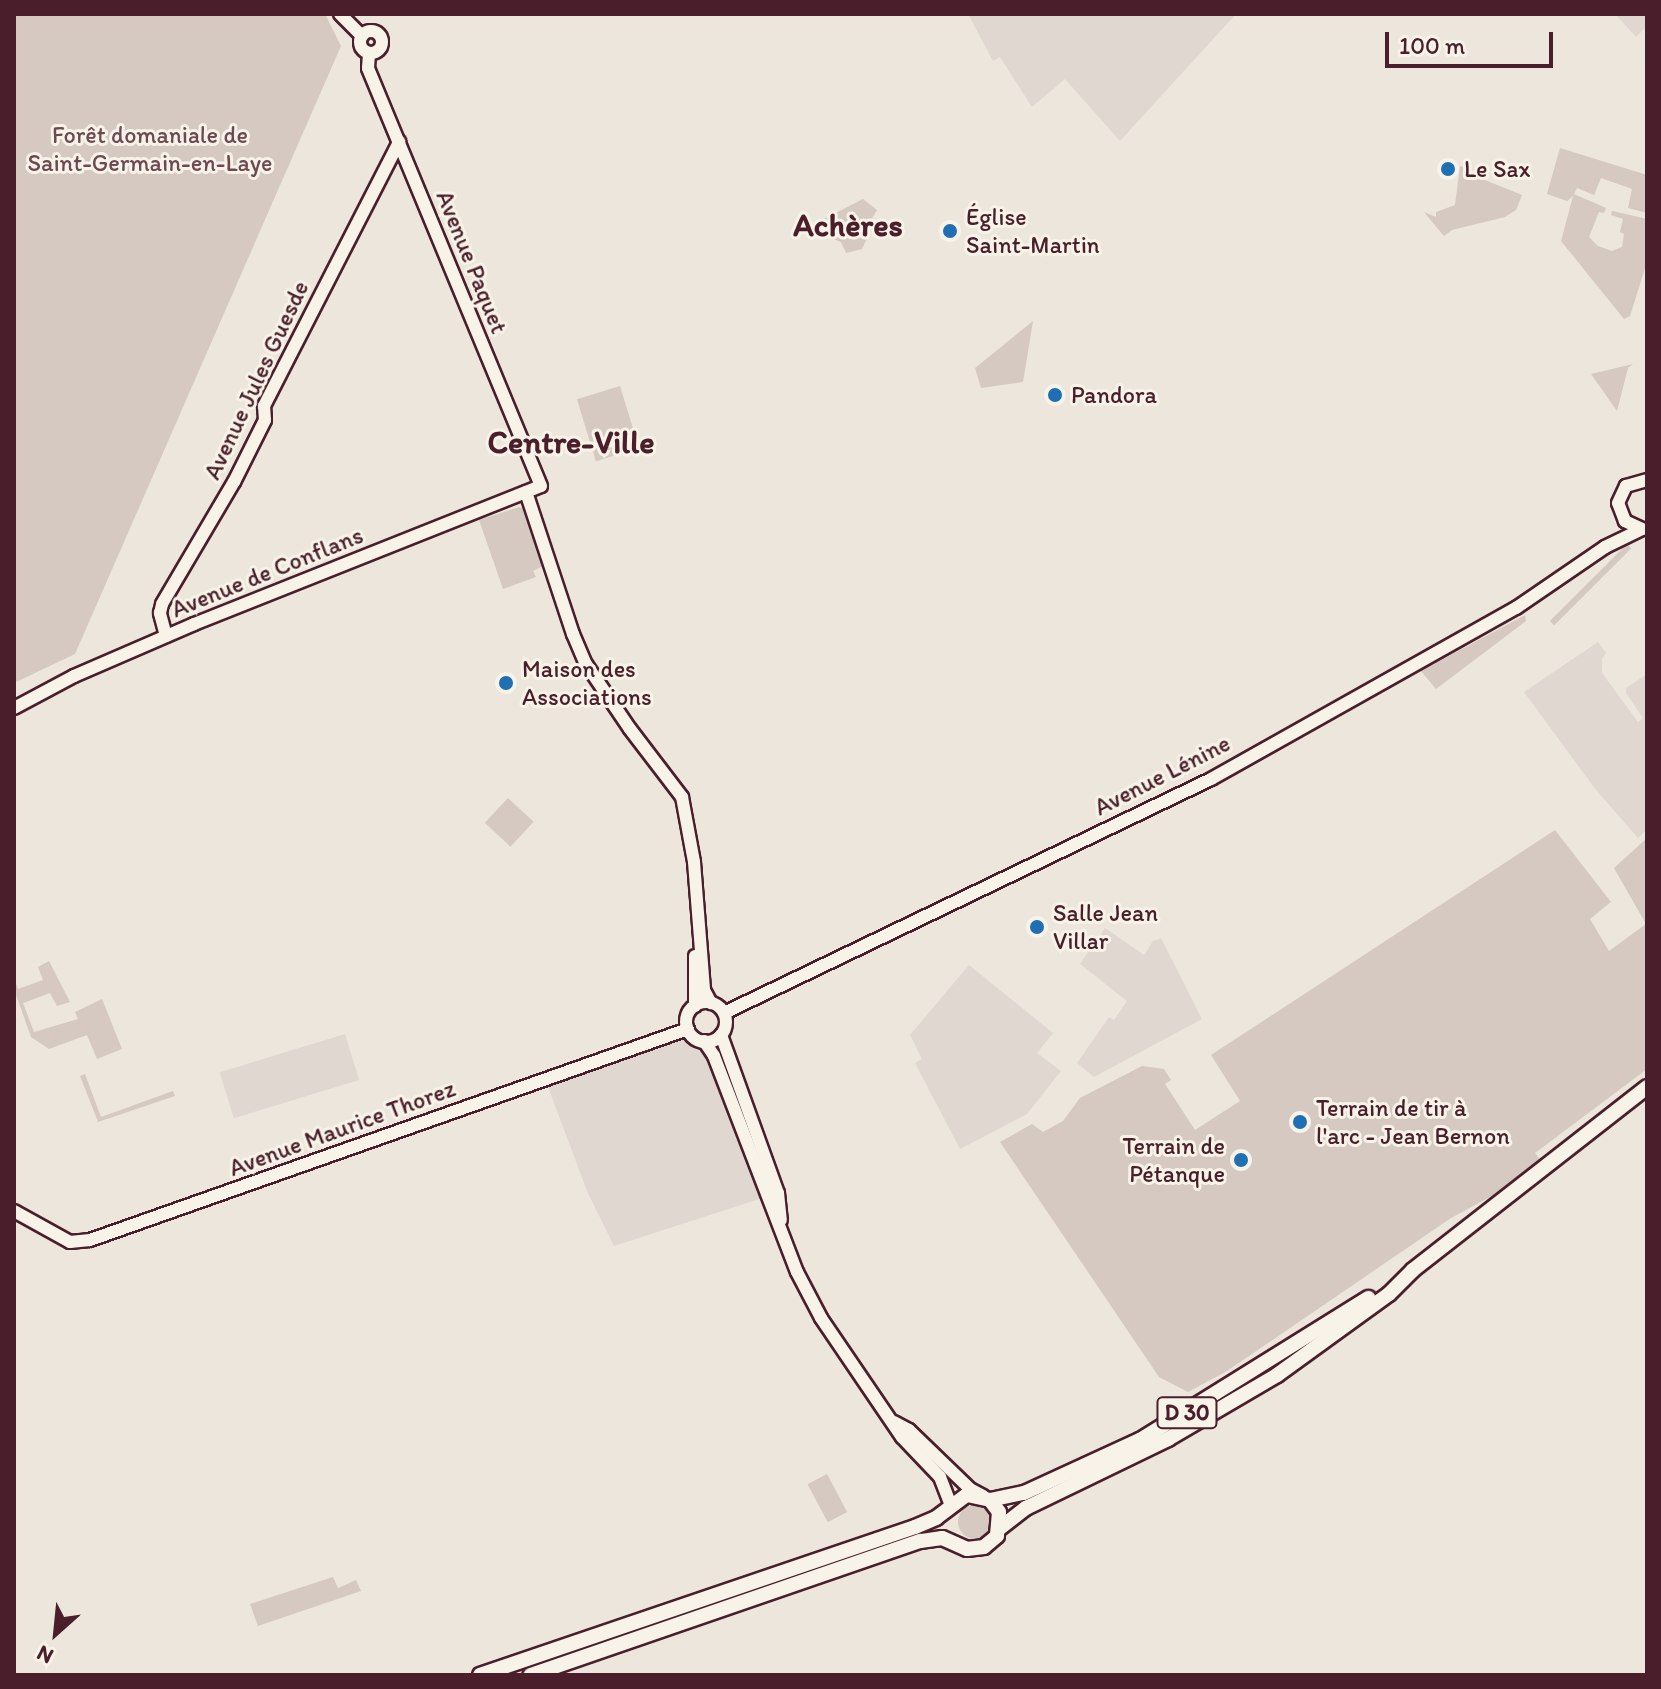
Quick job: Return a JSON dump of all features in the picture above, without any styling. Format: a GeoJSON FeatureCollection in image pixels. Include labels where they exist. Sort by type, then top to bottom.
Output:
{"type":"FeatureCollection","features":[{"type":"Feature","properties":{"kind":"main road","name":"D 30"},"geometry":{"type":"LineString","coordinates":[[1000,1528],[1029,1506],[1168,1439],[1254,1389],[1358,1317],[1413,1270],[1647,1087]]}},
{"type":"Feature","properties":{"kind":"main road","name":"D 30"},"geometry":{"type":"LineString","coordinates":[[986,1498],[1024,1493],[1140,1440],[1413,1270]]}},
{"type":"Feature","properties":{"kind":"main road"},"geometry":{"type":"LineString","coordinates":[[480,1675],[915,1527],[967,1495],[986,1498],[999,1512],[1000,1528],[991,1543],[976,1550],[952,1540],[920,1541],[530,1675]]}},
{"type":"Feature","properties":{"kind":"main road"},"geometry":{"type":"LineString","coordinates":[[949,1508],[945,1525],[952,1540]]}},
{"type":"Feature","properties":{"kind":"street"},"geometry":{"type":"LineString","coordinates":[[340,14],[362,36],[361,48],[369,54],[380,50],[382,38],[372,31],[362,36]]}},
{"type":"Feature","properties":{"kind":"street","name":"Avenue Paquet"},"geometry":{"type":"LineString","coordinates":[[369,54],[368,68],[541,486]]}},
{"type":"Feature","properties":{"kind":"street","name":"Avenue Jules Guesde"},"geometry":{"type":"LineString","coordinates":[[166,636],[160,613],[162,604],[234,482],[265,420],[264,406],[399,142]]}},
{"type":"Feature","properties":{"kind":"street"},"geometry":{"type":"LineString","coordinates":[[1605,547],[1620,512],[1619,498],[1626,486],[1647,480]]}},
{"type":"Feature","properties":{"kind":"street","name":"Avenue de Conflans"},"geometry":{"type":"LineString","coordinates":[[14,708],[74,676],[166,636],[541,486]]}},
{"type":"Feature","properties":{"kind":"street"},"geometry":{"type":"LineString","coordinates":[[526,492],[586,664],[682,797],[694,862],[704,990],[711,1003],[724,1013],[726,1022],[721,1035],[778,1193],[783,1235]]}},
{"type":"Feature","properties":{"kind":"street"},"geometry":{"type":"LineString","coordinates":[[1620,512],[1628,524],[1645,528]]}},
{"type":"Feature","properties":{"kind":"street","name":"Avenue Lénine"},"geometry":{"type":"LineString","coordinates":[[724,1013],[1211,779],[1525,603],[1605,547],[1645,528]]}},
{"type":"Feature","properties":{"kind":"street"},"geometry":{"type":"LineString","coordinates":[[698,941],[695,1006],[687,1017],[688,1029],[694,1037],[704,1041],[714,1056],[783,1235],[821,1318],[911,1449],[940,1477],[949,1508]]}},
{"type":"Feature","properties":{"kind":"street"},"geometry":{"type":"LineString","coordinates":[[695,1006],[711,1003]]}},
{"type":"Feature","properties":{"kind":"street","name":"Avenue Maurice Thorez"},"geometry":{"type":"LineString","coordinates":[[14,1211],[70,1242],[90,1240],[688,1029]]}},
{"type":"Feature","properties":{"kind":"street"},"geometry":{"type":"LineString","coordinates":[[704,1041],[721,1035]]}},
{"type":"Feature","properties":{"kind":"street"},"geometry":{"type":"LineString","coordinates":[[893,1421],[909,1430],[961,1481],[986,1498]]}},
{"type":"Feature","properties":{"kind":"shaded area"},"geometry":{"type":"Polygon","coordinates":[[[968,14],[1236,14],[1120,141],[1065,79],[1032,107],[1000,57],[993,61],[968,14]]]}},
{"type":"Feature","properties":{"kind":"shaded area"},"geometry":{"type":"Polygon","coordinates":[[[1615,14],[1647,14],[1647,31],[1644,29],[1636,37],[1615,14]]]}},
{"type":"Feature","properties":{"kind":"shaded area"},"geometry":{"type":"Polygon","coordinates":[[[1598,642],[1606,653],[1602,659],[1602,673],[1638,722],[1643,718],[1626,693],[1626,688],[1647,674],[1647,829],[1638,838],[1596,790],[1524,692],[1598,642]]]}},
{"type":"Feature","properties":{"kind":"shaded area"},"geometry":{"type":"Polygon","coordinates":[[[1105,928],[1144,955],[1153,941],[1161,938],[1202,1019],[1094,1077],[1077,1063],[1109,1017],[1114,1020],[1127,1001],[1080,964],[1105,928]]]}},
{"type":"Feature","properties":{"kind":"shaded area"},"geometry":{"type":"Polygon","coordinates":[[[969,965],[1053,1033],[1037,1053],[1061,1071],[1027,1114],[960,1149],[915,1063],[922,1059],[910,1035],[969,965]]]}},
{"type":"Feature","properties":{"kind":"shaded area"},"geometry":{"type":"Polygon","coordinates":[[[688,1029],[723,1046],[778,1193],[614,1246],[587,1191],[545,1079],[688,1029]]]}},
{"type":"Feature","properties":{"kind":"shaded area"},"geometry":{"type":"Polygon","coordinates":[[[345,1034],[359,1080],[234,1118],[220,1072],[345,1034]]]}},
{"type":"Feature","properties":{"kind":"green space","name":"Forêt domaniale de Saint-Germain-en-Laye"},"geometry":{"type":"Polygon","coordinates":[[[14,14],[325,14],[341,46],[75,654],[14,683],[14,14]]]}},
{"type":"Feature","properties":{"kind":"green space"},"geometry":{"type":"Polygon","coordinates":[[[1560,148],[1647,175],[1647,213],[1628,208],[1632,189],[1601,178],[1594,195],[1577,188],[1574,194],[1606,208],[1604,213],[1599,212],[1589,237],[1598,246],[1612,251],[1622,247],[1624,234],[1620,232],[1623,219],[1611,215],[1612,211],[1647,219],[1647,262],[1630,316],[1624,319],[1561,241],[1573,196],[1567,201],[1547,194],[1560,148]]]}},
{"type":"Feature","properties":{"kind":"green space"},"geometry":{"type":"Polygon","coordinates":[[[1460,166],[1469,168],[1470,174],[1522,195],[1516,210],[1505,217],[1452,230],[1444,236],[1424,212],[1436,217],[1436,212],[1455,205],[1460,166]]]}},
{"type":"Feature","properties":{"kind":"green space"},"geometry":{"type":"Polygon","coordinates":[[[863,199],[877,210],[867,227],[871,230],[862,249],[846,253],[841,242],[828,237],[824,219],[863,199]]]}},
{"type":"Feature","properties":{"kind":"green space"},"geometry":{"type":"Polygon","coordinates":[[[1033,321],[1023,382],[981,388],[975,368],[1033,321]]]}},
{"type":"Feature","properties":{"kind":"green space"},"geometry":{"type":"Polygon","coordinates":[[[1633,364],[1628,368],[1617,411],[1591,374],[1633,364]]]}},
{"type":"Feature","properties":{"kind":"green space"},"geometry":{"type":"Polygon","coordinates":[[[620,386],[639,448],[596,461],[577,399],[620,386]]]}},
{"type":"Feature","properties":{"kind":"green space"},"geometry":{"type":"Polygon","coordinates":[[[519,507],[524,509],[543,566],[533,571],[536,577],[503,589],[479,520],[519,507]]]}},
{"type":"Feature","properties":{"kind":"green space"},"geometry":{"type":"Polygon","coordinates":[[[1627,544],[1631,548],[1554,625],[1550,621],[1627,544]]]}},
{"type":"Feature","properties":{"kind":"green space"},"geometry":{"type":"Polygon","coordinates":[[[1525,615],[1526,621],[1436,689],[1421,671],[1525,615]]]}},
{"type":"Feature","properties":{"kind":"green space"},"geometry":{"type":"Polygon","coordinates":[[[508,798],[534,822],[510,847],[485,823],[508,798]]]}},
{"type":"Feature","properties":{"kind":"green space"},"geometry":{"type":"Polygon","coordinates":[[[1555,830],[1611,902],[1590,919],[1609,951],[1646,924],[1614,868],[1647,838],[1647,1069],[1535,1153],[1546,1167],[1451,1218],[1227,1371],[1188,1392],[1159,1377],[1000,1142],[1032,1124],[1043,1132],[1063,1121],[1080,1098],[1142,1066],[1164,1069],[1171,1080],[1165,1084],[1195,1130],[1240,1101],[1211,1055],[1555,830]]]}},
{"type":"Feature","properties":{"kind":"green space"},"geometry":{"type":"Polygon","coordinates":[[[49,961],[70,1002],[57,1006],[50,993],[23,1003],[34,1032],[78,1019],[75,1012],[102,999],[122,1049],[97,1059],[87,1035],[49,1049],[31,1037],[14,989],[14,978],[18,989],[43,980],[38,967],[49,961]]]}},
{"type":"Feature","properties":{"kind":"green space"},"geometry":{"type":"Polygon","coordinates":[[[85,1074],[101,1117],[173,1091],[175,1096],[98,1122],[80,1076],[85,1074]]]}},
{"type":"Feature","properties":{"kind":"green space"},"geometry":{"type":"Polygon","coordinates":[[[827,1474],[847,1512],[828,1522],[808,1484],[827,1474]]]}},
{"type":"Feature","properties":{"kind":"green space"},"geometry":{"type":"Polygon","coordinates":[[[975,1505],[987,1510],[992,1522],[987,1534],[975,1539],[963,1534],[958,1522],[963,1510],[975,1505]]]}},
{"type":"Feature","properties":{"kind":"green space"},"geometry":{"type":"Polygon","coordinates":[[[333,1577],[338,1588],[356,1580],[361,1591],[258,1626],[250,1604],[333,1577]]]}},
{"type":"Feature","properties":{"kind":"place","name":"Le Sax"},"geometry":{"type":"Point","coordinates":[1448,169]}},
{"type":"Feature","properties":{"kind":"place","name":"Église Saint-Martin"},"geometry":{"type":"Point","coordinates":[950,231]}},
{"type":"Feature","properties":{"kind":"place","name":"Pandora"},"geometry":{"type":"Point","coordinates":[1055,395]}},
{"type":"Feature","properties":{"kind":"place","name":"Maison des Associations"},"geometry":{"type":"Point","coordinates":[506,683]}},
{"type":"Feature","properties":{"kind":"place","name":"Salle Jean Villar"},"geometry":{"type":"Point","coordinates":[1037,927]}},
{"type":"Feature","properties":{"kind":"place","name":"Terrain de tir à l'arc - Jean Bernon"},"geometry":{"type":"Point","coordinates":[1300,1122]}},
{"type":"Feature","properties":{"kind":"place","name":"Terrain de Pétanque"},"geometry":{"type":"Point","coordinates":[1241,1160]}},
{"type":"Feature","properties":{"kind":"district","name":"Achères"},"geometry":{"type":"Point","coordinates":[848,225]}},
{"type":"Feature","properties":{"kind":"district","name":"Centre-Ville"},"geometry":{"type":"Point","coordinates":[571,442]}}]}
